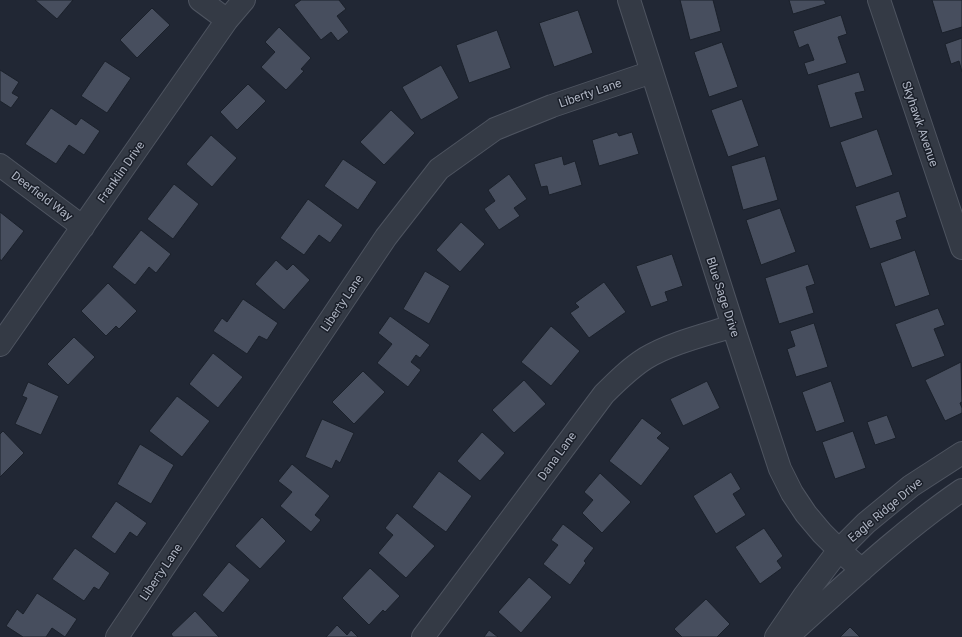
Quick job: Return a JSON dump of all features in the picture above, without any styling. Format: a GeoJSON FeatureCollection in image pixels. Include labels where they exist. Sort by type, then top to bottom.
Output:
{"type":"FeatureCollection","features":[{"type":"Feature","properties":{"kind":"street"},"geometry":{"type":"LineString","coordinates":[[200,0],[227,20]]}},
{"type":"Feature","properties":{"kind":"street","name":"Franklin Drive"},"geometry":{"type":"LineString","coordinates":[[0,345],[227,20],[244,0]]}},
{"type":"Feature","properties":{"kind":"street","name":"Blue Sage Drive"},"geometry":{"type":"LineString","coordinates":[[629,0],[780,469],[792,493],[806,514],[822,533],[862,570]]}},
{"type":"Feature","properties":{"kind":"street","name":"Skyhawk Avenue"},"geometry":{"type":"LineString","coordinates":[[879,0],[962,248]]}},
{"type":"Feature","properties":{"kind":"street","name":"Liberty Lane"},"geometry":{"type":"LineString","coordinates":[[117,637],[386,237],[439,169],[495,129],[552,106],[652,72]]}},
{"type":"Feature","properties":{"kind":"street","name":"Deerfield Way"},"geometry":{"type":"LineString","coordinates":[[0,165],[83,227]]}},
{"type":"Feature","properties":{"kind":"street","name":"Dana Lane"},"geometry":{"type":"LineString","coordinates":[[423,637],[604,394],[625,374],[646,358],[665,348],[733,326]]}},
{"type":"Feature","properties":{"kind":"street","name":"Eagle Ridge Drive"},"geometry":{"type":"LineString","coordinates":[[776,637],[804,596],[839,550],[866,523],[911,486],[962,453]]}},
{"type":"Feature","properties":{"kind":"street"},"geometry":{"type":"LineString","coordinates":[[787,637],[902,535],[938,506],[962,490]]}},
{"type":"Feature","properties":{"kind":"building"},"geometry":{"type":"Polygon","coordinates":[[[35,0],[73,0],[57,19],[35,0]]]}},
{"type":"Feature","properties":{"kind":"building"},"geometry":{"type":"Polygon","coordinates":[[[301,0],[339,0],[346,9],[337,16],[349,32],[338,41],[331,32],[321,40],[294,5],[301,0]]]}},
{"type":"Feature","properties":{"kind":"building"},"geometry":{"type":"Polygon","coordinates":[[[680,0],[713,0],[721,31],[690,40],[680,0]]]}},
{"type":"Feature","properties":{"kind":"building"},"geometry":{"type":"Polygon","coordinates":[[[789,0],[824,0],[826,4],[793,14],[789,0]]]}},
{"type":"Feature","properties":{"kind":"building"},"geometry":{"type":"Polygon","coordinates":[[[932,0],[962,0],[962,27],[942,33],[932,0]]]}},
{"type":"Feature","properties":{"kind":"building"},"geometry":{"type":"Polygon","coordinates":[[[152,8],[170,25],[137,58],[120,40],[152,8]]]}},
{"type":"Feature","properties":{"kind":"building"},"geometry":{"type":"Polygon","coordinates":[[[578,10],[593,53],[554,67],[539,23],[578,10]]]}},
{"type":"Feature","properties":{"kind":"building"},"geometry":{"type":"Polygon","coordinates":[[[841,15],[847,34],[838,37],[847,63],[808,75],[804,63],[814,60],[808,44],[799,48],[793,31],[841,15]]]}},
{"type":"Feature","properties":{"kind":"building"},"geometry":{"type":"Polygon","coordinates":[[[279,27],[311,58],[301,69],[304,71],[286,90],[261,67],[275,52],[265,42],[279,27]]]}},
{"type":"Feature","properties":{"kind":"building"},"geometry":{"type":"Polygon","coordinates":[[[497,30],[511,68],[469,83],[456,45],[497,30]]]}},
{"type":"Feature","properties":{"kind":"building"},"geometry":{"type":"Polygon","coordinates":[[[962,38],[962,72],[959,61],[951,64],[945,44],[962,38]]]}},
{"type":"Feature","properties":{"kind":"building"},"geometry":{"type":"Polygon","coordinates":[[[722,42],[738,87],[709,97],[694,52],[722,42]]]}},
{"type":"Feature","properties":{"kind":"building"},"geometry":{"type":"Polygon","coordinates":[[[105,61],[131,78],[107,113],[81,96],[105,61]]]}},
{"type":"Feature","properties":{"kind":"building"},"geometry":{"type":"Polygon","coordinates":[[[441,65],[459,98],[421,120],[402,87],[441,65]]]}},
{"type":"Feature","properties":{"kind":"building"},"geometry":{"type":"Polygon","coordinates":[[[0,70],[19,82],[12,93],[19,97],[11,108],[0,101],[0,70]]]}},
{"type":"Feature","properties":{"kind":"building"},"geometry":{"type":"Polygon","coordinates":[[[859,72],[865,91],[855,93],[863,118],[830,128],[817,85],[859,72]]]}},
{"type":"Feature","properties":{"kind":"building"},"geometry":{"type":"Polygon","coordinates":[[[248,84],[266,101],[237,130],[220,112],[248,84]]]}},
{"type":"Feature","properties":{"kind":"building"},"geometry":{"type":"Polygon","coordinates":[[[742,99],[759,146],[728,157],[711,110],[742,99]]]}},
{"type":"Feature","properties":{"kind":"building"},"geometry":{"type":"Polygon","coordinates":[[[51,108],[76,125],[81,118],[100,131],[84,155],[69,145],[56,164],[25,144],[51,108]]]}},
{"type":"Feature","properties":{"kind":"building"},"geometry":{"type":"Polygon","coordinates":[[[391,110],[415,133],[384,165],[360,142],[391,110]]]}},
{"type":"Feature","properties":{"kind":"building"},"geometry":{"type":"Polygon","coordinates":[[[877,129],[893,175],[856,188],[840,142],[877,129]]]}},
{"type":"Feature","properties":{"kind":"building"},"geometry":{"type":"Polygon","coordinates":[[[617,132],[619,136],[632,132],[639,154],[599,166],[592,140],[617,132]]]}},
{"type":"Feature","properties":{"kind":"building"},"geometry":{"type":"Polygon","coordinates":[[[211,135],[237,158],[212,187],[186,164],[211,135]]]}},
{"type":"Feature","properties":{"kind":"building"},"geometry":{"type":"Polygon","coordinates":[[[562,156],[564,165],[575,161],[582,185],[549,195],[547,186],[541,187],[534,164],[562,156]]]}},
{"type":"Feature","properties":{"kind":"building"},"geometry":{"type":"Polygon","coordinates":[[[765,156],[778,200],[743,210],[731,166],[765,156]]]}},
{"type":"Feature","properties":{"kind":"building"},"geometry":{"type":"Polygon","coordinates":[[[343,159],[377,182],[358,210],[324,186],[343,159]]]}},
{"type":"Feature","properties":{"kind":"building"},"geometry":{"type":"Polygon","coordinates":[[[509,174],[527,199],[514,208],[520,216],[499,230],[484,209],[495,201],[488,190],[509,174]]]}},
{"type":"Feature","properties":{"kind":"building"},"geometry":{"type":"Polygon","coordinates":[[[174,184],[199,204],[173,239],[147,219],[174,184]]]}},
{"type":"Feature","properties":{"kind":"building"},"geometry":{"type":"Polygon","coordinates":[[[899,191],[907,217],[896,221],[902,239],[870,249],[855,206],[899,191]]]}},
{"type":"Feature","properties":{"kind":"building"},"geometry":{"type":"Polygon","coordinates":[[[308,199],[343,225],[330,243],[319,235],[304,255],[280,238],[308,199]]]}},
{"type":"Feature","properties":{"kind":"building"},"geometry":{"type":"Polygon","coordinates":[[[780,208],[796,252],[761,265],[746,220],[780,208]]]}},
{"type":"Feature","properties":{"kind":"building"},"geometry":{"type":"Polygon","coordinates":[[[0,212],[24,231],[1,261],[0,259],[0,212]]]}},
{"type":"Feature","properties":{"kind":"building"},"geometry":{"type":"Polygon","coordinates":[[[461,222],[485,244],[460,272],[436,250],[461,222]]]}},
{"type":"Feature","properties":{"kind":"building"},"geometry":{"type":"Polygon","coordinates":[[[141,230],[171,254],[156,273],[149,267],[135,285],[112,267],[141,230]]]}},
{"type":"Feature","properties":{"kind":"building"},"geometry":{"type":"Polygon","coordinates":[[[915,250],[930,295],[895,307],[880,263],[915,250]]]}},
{"type":"Feature","properties":{"kind":"building"},"geometry":{"type":"Polygon","coordinates":[[[672,254],[683,286],[665,292],[668,301],[651,307],[636,266],[672,254]]]}},
{"type":"Feature","properties":{"kind":"building"},"geometry":{"type":"Polygon","coordinates":[[[276,260],[287,270],[293,264],[310,280],[284,310],[255,284],[276,260]]]}},
{"type":"Feature","properties":{"kind":"building"},"geometry":{"type":"Polygon","coordinates":[[[808,264],[815,284],[806,287],[814,313],[779,324],[765,278],[808,264]]]}},
{"type":"Feature","properties":{"kind":"building"},"geometry":{"type":"Polygon","coordinates":[[[425,271],[450,286],[429,324],[403,309],[425,271]]]}},
{"type":"Feature","properties":{"kind":"building"},"geometry":{"type":"Polygon","coordinates":[[[604,282],[626,312],[589,338],[570,313],[579,307],[575,303],[604,282]]]}},
{"type":"Feature","properties":{"kind":"building"},"geometry":{"type":"Polygon","coordinates":[[[108,283],[137,311],[119,329],[116,326],[106,336],[81,311],[108,283]]]}},
{"type":"Feature","properties":{"kind":"building"},"geometry":{"type":"Polygon","coordinates":[[[243,299],[278,323],[267,340],[259,336],[247,354],[213,331],[222,318],[227,322],[243,299]]]}},
{"type":"Feature","properties":{"kind":"building"},"geometry":{"type":"Polygon","coordinates":[[[938,308],[945,325],[934,329],[945,356],[912,368],[895,324],[938,308]]]}},
{"type":"Feature","properties":{"kind":"building"},"geometry":{"type":"Polygon","coordinates":[[[390,316],[430,345],[420,358],[416,355],[411,362],[421,370],[408,387],[377,363],[392,344],[378,333],[390,316]]]}},
{"type":"Feature","properties":{"kind":"building"},"geometry":{"type":"Polygon","coordinates":[[[814,323],[828,367],[796,377],[787,349],[795,346],[790,331],[814,323]]]}},
{"type":"Feature","properties":{"kind":"building"},"geometry":{"type":"Polygon","coordinates":[[[551,326],[580,351],[551,386],[521,362],[551,326]]]}},
{"type":"Feature","properties":{"kind":"building"},"geometry":{"type":"Polygon","coordinates":[[[74,337],[95,357],[68,385],[47,364],[74,337]]]}},
{"type":"Feature","properties":{"kind":"building"},"geometry":{"type":"Polygon","coordinates":[[[213,353],[243,377],[218,408],[189,384],[213,353]]]}},
{"type":"Feature","properties":{"kind":"building"},"geometry":{"type":"Polygon","coordinates":[[[961,362],[962,402],[960,403],[962,413],[945,421],[925,380],[961,362]]]}},
{"type":"Feature","properties":{"kind":"building"},"geometry":{"type":"Polygon","coordinates":[[[363,371],[385,392],[354,424],[332,402],[363,371]]]}},
{"type":"Feature","properties":{"kind":"building"},"geometry":{"type":"Polygon","coordinates":[[[524,380],[546,404],[514,433],[492,410],[524,380]]]}},
{"type":"Feature","properties":{"kind":"building"},"geometry":{"type":"Polygon","coordinates":[[[707,381],[720,408],[683,426],[670,399],[707,381]]]}},
{"type":"Feature","properties":{"kind":"building"},"geometry":{"type":"Polygon","coordinates":[[[831,381],[845,422],[816,432],[802,392],[831,381]]]}},
{"type":"Feature","properties":{"kind":"building"},"geometry":{"type":"Polygon","coordinates":[[[28,382],[59,396],[41,435],[15,424],[27,398],[22,396],[28,382]]]}},
{"type":"Feature","properties":{"kind":"building"},"geometry":{"type":"Polygon","coordinates":[[[177,396],[210,421],[182,457],[149,431],[177,396]]]}},
{"type":"Feature","properties":{"kind":"building"},"geometry":{"type":"Polygon","coordinates":[[[887,415],[896,438],[875,445],[867,422],[887,415]]]}},
{"type":"Feature","properties":{"kind":"building"},"geometry":{"type":"Polygon","coordinates":[[[642,418],[662,433],[657,438],[670,448],[641,486],[609,461],[642,418]]]}},
{"type":"Feature","properties":{"kind":"building"},"geometry":{"type":"Polygon","coordinates":[[[322,419],[354,433],[340,463],[336,460],[332,469],[305,457],[322,419]]]}},
{"type":"Feature","properties":{"kind":"building"},"geometry":{"type":"Polygon","coordinates":[[[3,431],[24,453],[0,477],[0,434],[3,431]]]}},
{"type":"Feature","properties":{"kind":"building"},"geometry":{"type":"Polygon","coordinates":[[[853,431],[866,468],[835,479],[822,442],[853,431]]]}},
{"type":"Feature","properties":{"kind":"building"},"geometry":{"type":"Polygon","coordinates":[[[482,432],[505,453],[480,481],[457,461],[482,432]]]}},
{"type":"Feature","properties":{"kind":"building"},"geometry":{"type":"Polygon","coordinates":[[[140,444],[174,465],[151,504],[117,484],[140,444]]]}},
{"type":"Feature","properties":{"kind":"building"},"geometry":{"type":"Polygon","coordinates":[[[292,464],[330,496],[315,515],[321,520],[311,532],[280,506],[292,492],[278,481],[292,464]]]}},
{"type":"Feature","properties":{"kind":"building"},"geometry":{"type":"Polygon","coordinates":[[[439,471],[472,496],[446,532],[412,507],[439,471]]]}},
{"type":"Feature","properties":{"kind":"building"},"geometry":{"type":"Polygon","coordinates":[[[731,472],[741,489],[733,494],[746,515],[716,534],[693,496],[731,472]]]}},
{"type":"Feature","properties":{"kind":"building"},"geometry":{"type":"Polygon","coordinates":[[[600,473],[631,502],[602,533],[582,513],[593,500],[584,492],[600,473]]]}},
{"type":"Feature","properties":{"kind":"building"},"geometry":{"type":"Polygon","coordinates":[[[116,501],[147,523],[137,537],[130,532],[115,554],[91,537],[116,501]]]}},
{"type":"Feature","properties":{"kind":"building"},"geometry":{"type":"Polygon","coordinates":[[[397,513],[435,546],[406,578],[378,553],[393,535],[385,528],[397,513]]]}},
{"type":"Feature","properties":{"kind":"building"},"geometry":{"type":"Polygon","coordinates":[[[262,517],[286,541],[260,569],[235,546],[262,517]]]}},
{"type":"Feature","properties":{"kind":"building"},"geometry":{"type":"Polygon","coordinates":[[[563,524],[594,548],[584,561],[586,563],[570,585],[543,564],[558,545],[551,540],[563,524]]]}},
{"type":"Feature","properties":{"kind":"building"},"geometry":{"type":"Polygon","coordinates":[[[764,528],[783,556],[777,561],[782,568],[760,584],[735,547],[764,528]]]}},
{"type":"Feature","properties":{"kind":"building"},"geometry":{"type":"Polygon","coordinates":[[[75,548],[110,573],[99,590],[94,587],[84,601],[52,579],[75,548]]]}},
{"type":"Feature","properties":{"kind":"building"},"geometry":{"type":"Polygon","coordinates":[[[229,562],[250,580],[223,613],[202,595],[229,562]]]}},
{"type":"Feature","properties":{"kind":"building"},"geometry":{"type":"Polygon","coordinates":[[[370,568],[400,596],[385,612],[383,610],[369,625],[342,598],[370,568]]]}},
{"type":"Feature","properties":{"kind":"building"},"geometry":{"type":"Polygon","coordinates":[[[529,577],[552,597],[521,633],[498,612],[529,577]]]}},
{"type":"Feature","properties":{"kind":"building"},"geometry":{"type":"Polygon","coordinates":[[[37,593],[77,619],[65,637],[52,628],[46,637],[23,637],[6,626],[17,609],[23,614],[37,593]]]}},
{"type":"Feature","properties":{"kind":"building"},"geometry":{"type":"Polygon","coordinates":[[[706,599],[730,624],[717,637],[682,637],[674,629],[706,599]]]}},
{"type":"Feature","properties":{"kind":"building"},"geometry":{"type":"Polygon","coordinates":[[[195,611],[219,637],[173,637],[171,634],[195,611]]]}},
{"type":"Feature","properties":{"kind":"building"},"geometry":{"type":"Polygon","coordinates":[[[337,625],[347,635],[351,630],[358,637],[326,637],[337,625]]]}},
{"type":"Feature","properties":{"kind":"building"},"geometry":{"type":"Polygon","coordinates":[[[850,627],[860,637],[840,637],[850,627]]]}},
{"type":"Feature","properties":{"kind":"building"},"geometry":{"type":"Polygon","coordinates":[[[489,630],[498,637],[484,637],[489,630]]]}}]}
